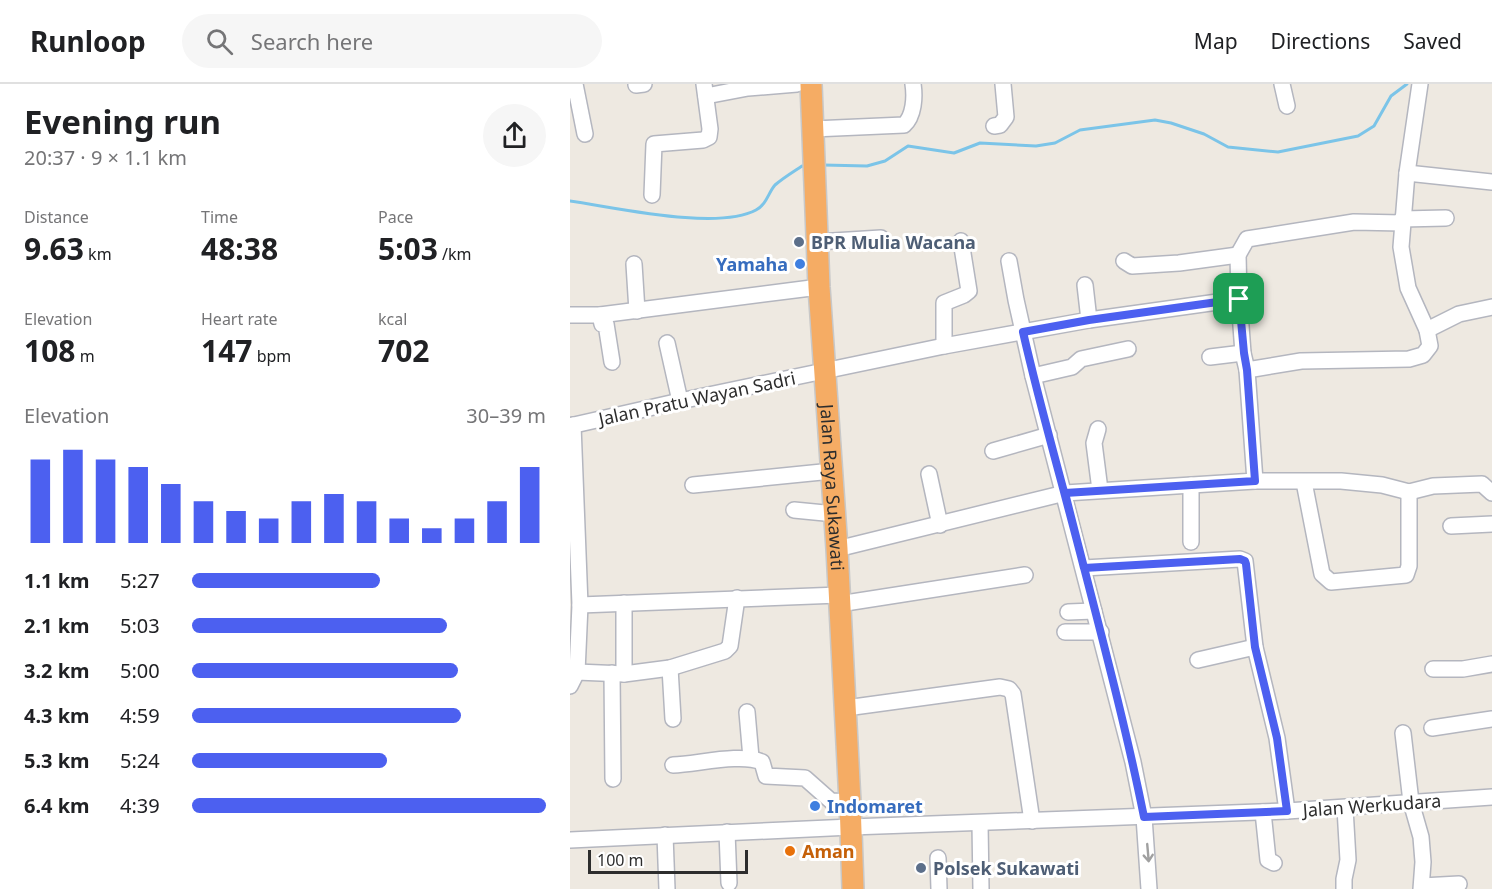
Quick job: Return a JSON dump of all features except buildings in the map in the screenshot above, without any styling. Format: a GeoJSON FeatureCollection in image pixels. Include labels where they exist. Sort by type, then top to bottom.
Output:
{"type":"FeatureCollection","features":[{"type":"Feature","properties":{"kind":"highway","name":"Jalan Raya Sukawati"},"geometry":{"type":"LineString","coordinates":[[811,84],[819,287],[846,708],[853,889]]}},
{"type":"Feature","properties":{"kind":"street"},"geometry":{"type":"LineString","coordinates":[[575,84],[585,134]]}},
{"type":"Feature","properties":{"kind":"street"},"geometry":{"type":"LineString","coordinates":[[636,85],[644,84]]}},
{"type":"Feature","properties":{"kind":"street"},"geometry":{"type":"LineString","coordinates":[[652,195],[654,144],[703,140],[709,137],[711,129],[705,90],[797,84]]}},
{"type":"Feature","properties":{"kind":"street"},"geometry":{"type":"LineString","coordinates":[[813,136],[904,124],[909,120],[914,98],[914,84]]}},
{"type":"Feature","properties":{"kind":"street"},"geometry":{"type":"LineString","coordinates":[[994,126],[1000,124],[1006,117],[1003,84]]}},
{"type":"Feature","properties":{"kind":"street"},"geometry":{"type":"LineString","coordinates":[[1282,84],[1287,106]]}},
{"type":"Feature","properties":{"kind":"street"},"geometry":{"type":"LineString","coordinates":[[1247,370],[1301,361],[1409,359],[1428,351],[1430,340],[1408,288],[1401,247],[1407,173],[1420,87]]}},
{"type":"Feature","properties":{"kind":"street"},"geometry":{"type":"LineString","coordinates":[[1407,173],[1492,182]]}},
{"type":"Feature","properties":{"kind":"street"},"geometry":{"type":"LineString","coordinates":[[1255,481],[1239,299],[1238,255],[1248,238],[1354,222],[1446,219]]}},
{"type":"Feature","properties":{"kind":"street"},"geometry":{"type":"LineString","coordinates":[[817,236],[881,238]]}},
{"type":"Feature","properties":{"kind":"street"},"geometry":{"type":"LineString","coordinates":[[944,346],[944,303],[969,291],[961,242]]}},
{"type":"Feature","properties":{"kind":"street"},"geometry":{"type":"LineString","coordinates":[[1124,261],[1132,266],[1238,255]]}},
{"type":"Feature","properties":{"kind":"street"},"geometry":{"type":"LineString","coordinates":[[1009,261],[1033,376],[1133,762],[1144,817],[1149,889]]}},
{"type":"Feature","properties":{"kind":"street"},"geometry":{"type":"LineString","coordinates":[[634,264],[637,311]]}},
{"type":"Feature","properties":{"kind":"street"},"geometry":{"type":"LineString","coordinates":[[1085,285],[1089,320]]}},
{"type":"Feature","properties":{"kind":"street"},"geometry":{"type":"LineString","coordinates":[[570,315],[637,311],[819,287]]}},
{"type":"Feature","properties":{"kind":"street","name":"Jalan Pratu Wayan Sadri"},"geometry":{"type":"LineString","coordinates":[[572,426],[944,346],[1089,320],[1239,299]]}},
{"type":"Feature","properties":{"kind":"street"},"geometry":{"type":"LineString","coordinates":[[1427,330],[1459,314],[1492,307]]}},
{"type":"Feature","properties":{"kind":"street"},"geometry":{"type":"LineString","coordinates":[[600,315],[602,324],[606,324],[612,362]]}},
{"type":"Feature","properties":{"kind":"street"},"geometry":{"type":"LineString","coordinates":[[667,343],[680,401]]}},
{"type":"Feature","properties":{"kind":"street"},"geometry":{"type":"LineString","coordinates":[[1033,376],[1072,367],[1081,359],[1128,349]]}},
{"type":"Feature","properties":{"kind":"street"},"geometry":{"type":"LineString","coordinates":[[1210,357],[1244,353]]}},
{"type":"Feature","properties":{"kind":"street"},"geometry":{"type":"LineString","coordinates":[[572,426],[580,605],[574,679],[669,668],[728,649],[736,598]]}},
{"type":"Feature","properties":{"kind":"street"},"geometry":{"type":"LineString","coordinates":[[1098,429],[1094,443],[1100,490]]}},
{"type":"Feature","properties":{"kind":"street"},"geometry":{"type":"LineString","coordinates":[[993,451],[1049,435]]}},
{"type":"Feature","properties":{"kind":"street"},"geometry":{"type":"LineString","coordinates":[[693,485],[832,471]]}},
{"type":"Feature","properties":{"kind":"street"},"geometry":{"type":"LineString","coordinates":[[929,474],[940,525]]}},
{"type":"Feature","properties":{"kind":"street"},"geometry":{"type":"LineString","coordinates":[[837,549],[1065,493],[1255,481],[1341,482],[1382,485],[1409,492],[1433,486],[1489,485]]}},
{"type":"Feature","properties":{"kind":"street"},"geometry":{"type":"LineString","coordinates":[[1304,482],[1322,574],[1331,582],[1406,575],[1409,566],[1409,492]]}},
{"type":"Feature","properties":{"kind":"street"},"geometry":{"type":"LineString","coordinates":[[1191,485],[1191,542]]}},
{"type":"Feature","properties":{"kind":"street"},"geometry":{"type":"LineString","coordinates":[[794,510],[835,514]]}},
{"type":"Feature","properties":{"kind":"street"},"geometry":{"type":"LineString","coordinates":[[1450,526],[1492,524]]}},
{"type":"Feature","properties":{"kind":"street"},"geometry":{"type":"LineString","coordinates":[[1084,568],[1244,560],[1255,647],[1277,738],[1287,811]]}},
{"type":"Feature","properties":{"kind":"street"},"geometry":{"type":"LineString","coordinates":[[580,605],[736,598],[839,600],[1025,575]]}},
{"type":"Feature","properties":{"kind":"street"},"geometry":{"type":"LineString","coordinates":[[613,779],[624,603]]}},
{"type":"Feature","properties":{"kind":"street"},"geometry":{"type":"LineString","coordinates":[[1068,612],[1094,611]]}},
{"type":"Feature","properties":{"kind":"street"},"geometry":{"type":"LineString","coordinates":[[1065,632],[1101,632]]}},
{"type":"Feature","properties":{"kind":"street"},"geometry":{"type":"LineString","coordinates":[[1198,660],[1255,647]]}},
{"type":"Feature","properties":{"kind":"street"},"geometry":{"type":"LineString","coordinates":[[1433,669],[1463,669],[1492,664]]}},
{"type":"Feature","properties":{"kind":"street"},"geometry":{"type":"LineString","coordinates":[[669,668],[673,719]]}},
{"type":"Feature","properties":{"kind":"street"},"geometry":{"type":"LineString","coordinates":[[846,708],[1000,687],[1009,688],[1013,694],[1032,821]]}},
{"type":"Feature","properties":{"kind":"street"},"geometry":{"type":"LineString","coordinates":[[747,712],[751,758]]}},
{"type":"Feature","properties":{"kind":"street"},"geometry":{"type":"LineString","coordinates":[[1432,728],[1492,719]]}},
{"type":"Feature","properties":{"kind":"street"},"geometry":{"type":"LineString","coordinates":[[1403,733],[1411,802],[1421,837],[1423,862],[1421,887],[1459,884]]}},
{"type":"Feature","properties":{"kind":"street"},"geometry":{"type":"LineString","coordinates":[[673,765],[698,764],[718,759],[751,758],[762,762],[764,774],[767,776],[805,777],[831,801],[850,802]]}},
{"type":"Feature","properties":{"kind":"street","name":"Jalan Werkudara"},"geometry":{"type":"LineString","coordinates":[[570,840],[851,826],[1287,811],[1492,797]]}},
{"type":"Feature","properties":{"kind":"street"},"geometry":{"type":"LineString","coordinates":[[1344,889],[1348,860],[1346,808]]}},
{"type":"Feature","properties":{"kind":"street"},"geometry":{"type":"LineString","coordinates":[[1263,812],[1268,860],[1274,863]]}},
{"type":"Feature","properties":{"kind":"street"},"geometry":{"type":"LineString","coordinates":[[980,823],[981,889]]}},
{"type":"Feature","properties":{"kind":"street"},"geometry":{"type":"LineString","coordinates":[[727,832],[729,883]]}},
{"type":"Feature","properties":{"kind":"street"},"geometry":{"type":"LineString","coordinates":[[664,835],[667,889]]}},
{"type":"Feature","properties":{"kind":"street"},"geometry":{"type":"LineString","coordinates":[[938,858],[939,889]]}},
{"type":"Feature","properties":{"kind":"waterway"},"geometry":{"type":"LineString","coordinates":[[823,165],[867,166],[885,161],[908,146],[954,153],[980,143],[1036,146],[1055,143],[1080,130],[1155,120],[1204,134],[1228,147],[1278,152],[1358,136],[1374,126],[1391,96],[1407,84]]}},
{"type":"Feature","properties":{"kind":"waterway"},"geometry":{"type":"LineString","coordinates":[[570,201],[665,216],[692,218],[739,216],[760,208],[775,185],[802,166],[807,166]]}},
{"type":"Feature","properties":{"kind":"place","name":"BPR Mulia Wacana"},"geometry":{"type":"Point","coordinates":[799,242]}},
{"type":"Feature","properties":{"kind":"place","name":"Yamaha"},"geometry":{"type":"Point","coordinates":[800,264]}},
{"type":"Feature","properties":{"kind":"place","name":"Indomaret"},"geometry":{"type":"Point","coordinates":[815,806]}},
{"type":"Feature","properties":{"kind":"place","name":"Aman"},"geometry":{"type":"Point","coordinates":[790,851]}},
{"type":"Feature","properties":{"kind":"place","name":"Polsek Sukawati"},"geometry":{"type":"Point","coordinates":[921,868]}},
{"type":"Feature","properties":{"kind":"route"},"geometry":{"type":"LineString","coordinates":[[1239,299],[1089,320],[1023,332],[1033,376],[1065,493],[1084,568],[1240,559],[1246,564],[1255,647],[1277,738],[1287,811],[1144,817],[1133,762],[1065,493],[1255,481],[1239,299]]}}]}
